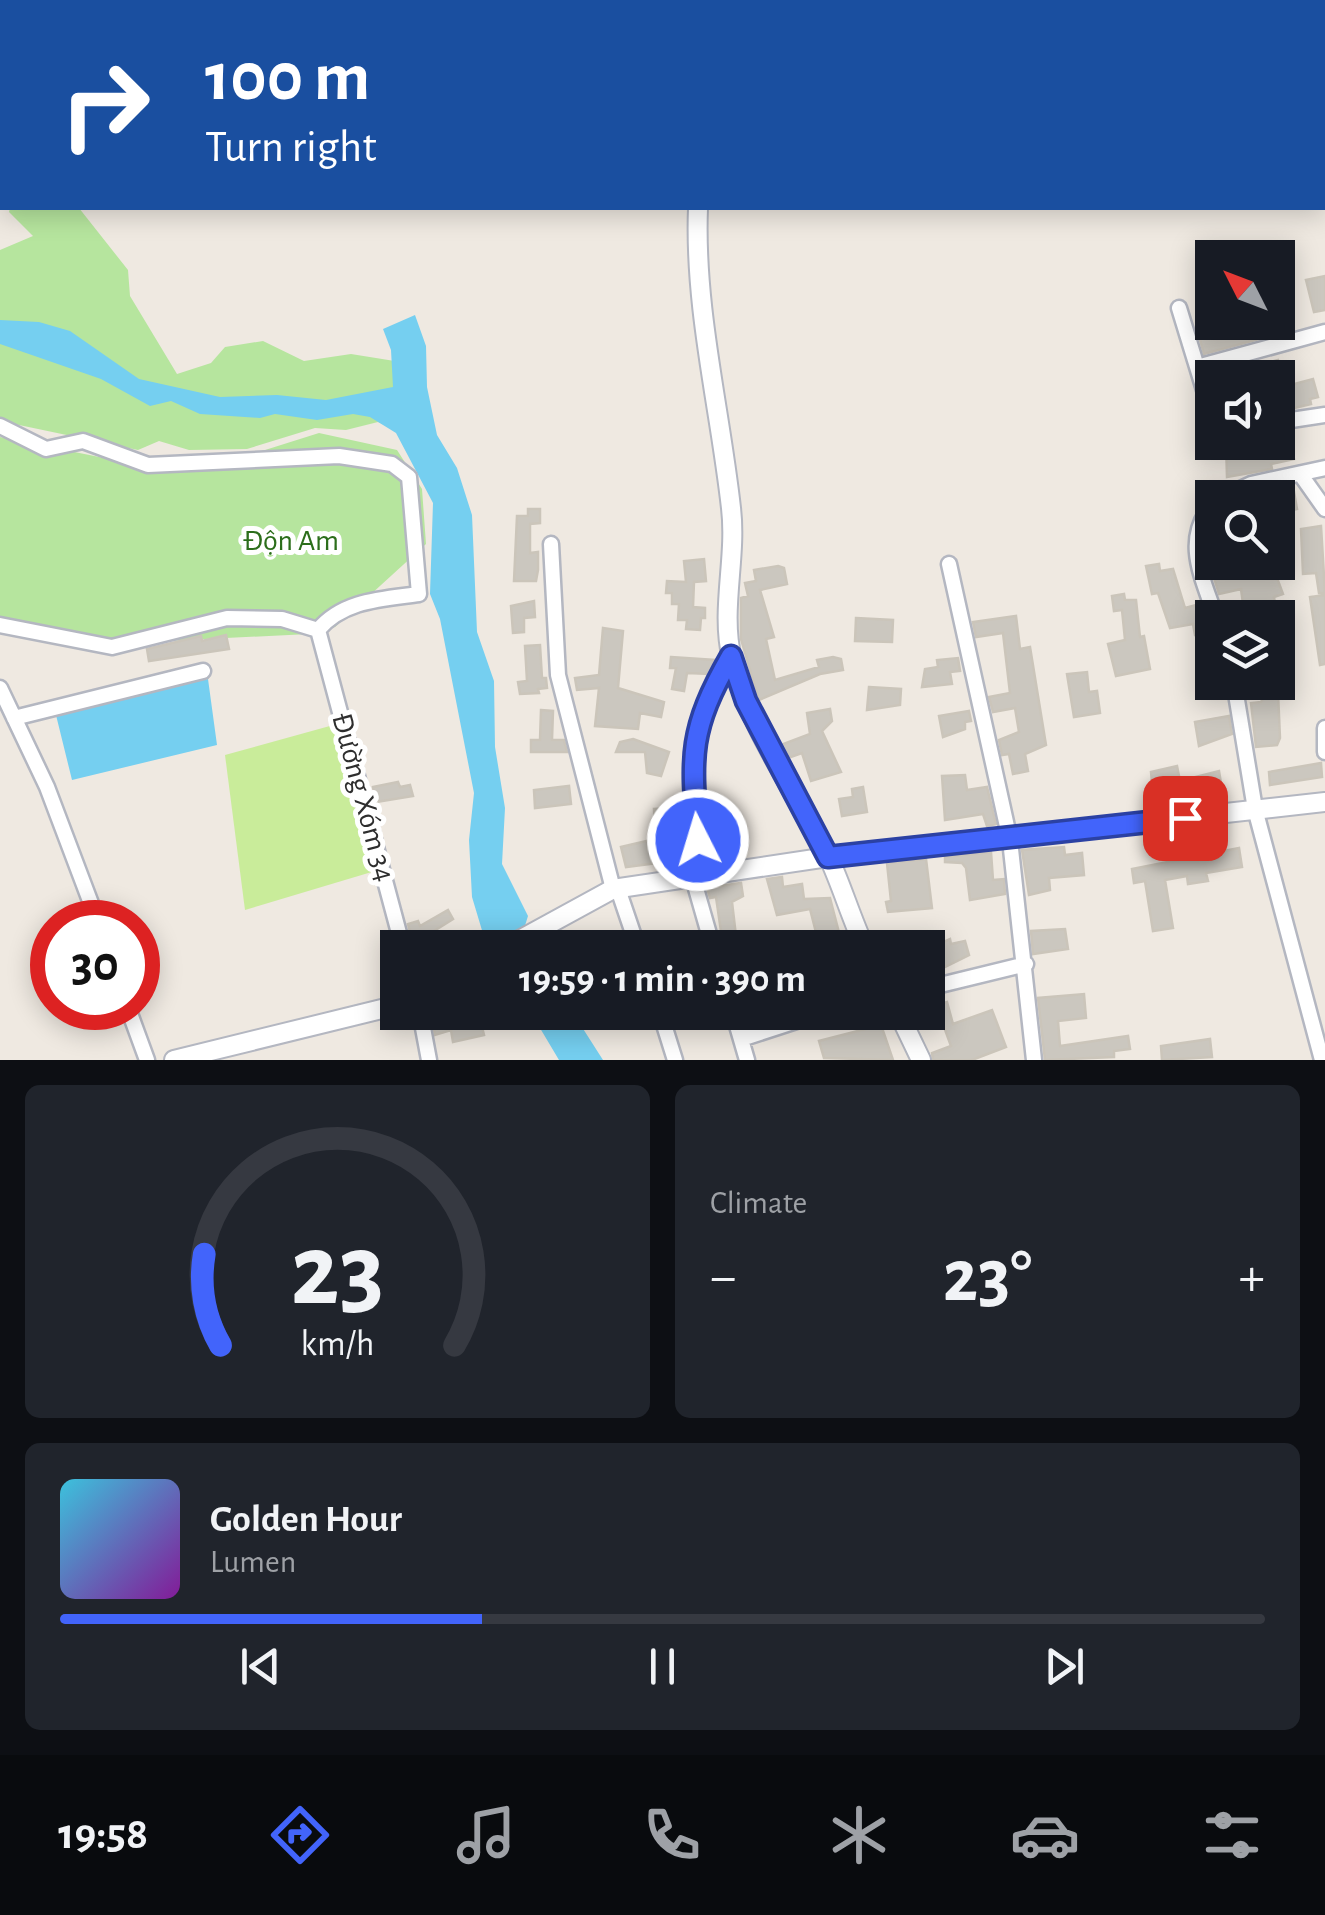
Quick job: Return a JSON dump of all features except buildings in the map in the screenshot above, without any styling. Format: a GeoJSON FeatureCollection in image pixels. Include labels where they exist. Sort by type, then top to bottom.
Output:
{"type":"FeatureCollection","features":[{"type":"Feature","properties":{"kind":"street"},"geometry":{"type":"LineString","coordinates":[[698,210],[698,285],[731,508],[733,575],[727,613],[731,656],[753,716],[828,857],[858,930]]}},
{"type":"Feature","properties":{"kind":"street"},"geometry":{"type":"LineString","coordinates":[[1179,308],[1195,360]]}},
{"type":"Feature","properties":{"kind":"street"},"geometry":{"type":"LineString","coordinates":[[1223,360],[1325,332]]}},
{"type":"Feature","properties":{"kind":"street"},"geometry":{"type":"LineString","coordinates":[[1295,419],[1325,415]]}},
{"type":"Feature","properties":{"kind":"street"},"geometry":{"type":"LineString","coordinates":[[0,426],[46,449],[83,442],[148,464],[339,456],[392,464],[410,477],[419,594],[360,603],[330,616],[318,630],[282,619],[228,618],[112,647],[0,625]]}},
{"type":"Feature","properties":{"kind":"street"},"geometry":{"type":"LineString","coordinates":[[1273,480],[1325,468]]}},
{"type":"Feature","properties":{"kind":"street"},"geometry":{"type":"LineString","coordinates":[[1301,475],[1325,509]]}},
{"type":"Feature","properties":{"kind":"street"},"geometry":{"type":"LineString","coordinates":[[551,544],[558,675],[616,889],[631,930]]}},
{"type":"Feature","properties":{"kind":"street"},"geometry":{"type":"LineString","coordinates":[[949,564],[1010,840],[1034,1060]]}},
{"type":"Feature","properties":{"kind":"street","name":"Đường Xóm 34"},"geometry":{"type":"LineString","coordinates":[[318,630],[398,930]]}},
{"type":"Feature","properties":{"kind":"street"},"geometry":{"type":"LineString","coordinates":[[710,930],[697,877],[694,739],[703,708],[731,656]]}},
{"type":"Feature","properties":{"kind":"street"},"geometry":{"type":"LineString","coordinates":[[14,718],[204,670]]}},
{"type":"Feature","properties":{"kind":"street"},"geometry":{"type":"LineString","coordinates":[[0,688],[47,787],[90,900]]}},
{"type":"Feature","properties":{"kind":"street"},"geometry":{"type":"LineString","coordinates":[[1237,700],[1255,809],[1322,1060]]}},
{"type":"Feature","properties":{"kind":"street"},"geometry":{"type":"LineString","coordinates":[[1324,728],[1325,752]]}},
{"type":"Feature","properties":{"kind":"street"},"geometry":{"type":"LineString","coordinates":[[536,930],[616,889],[828,857],[1010,840],[1325,802]]}},
{"type":"Feature","properties":{"kind":"street"},"geometry":{"type":"LineString","coordinates":[[945,983],[1026,964]]}},
{"type":"Feature","properties":{"kind":"street"},"geometry":{"type":"LineString","coordinates":[[174,1060],[380,1008]]}},
{"type":"Feature","properties":{"kind":"street"},"geometry":{"type":"LineString","coordinates":[[136,1030],[147,1060]]}},
{"type":"Feature","properties":{"kind":"street"},"geometry":{"type":"LineString","coordinates":[[423,1030],[429,1060]]}},
{"type":"Feature","properties":{"kind":"street"},"geometry":{"type":"LineString","coordinates":[[666,1030],[675,1060]]}},
{"type":"Feature","properties":{"kind":"street"},"geometry":{"type":"LineString","coordinates":[[738,1030],[746,1060]]}},
{"type":"Feature","properties":{"kind":"street"},"geometry":{"type":"LineString","coordinates":[[740,1040],[770,1030]]}},
{"type":"Feature","properties":{"kind":"street"},"geometry":{"type":"LineString","coordinates":[[907,1030],[921,1060]]}},
{"type":"Feature","properties":{"kind":"green space"},"geometry":{"type":"Polygon","coordinates":[[[81,210],[128,270],[130,296],[177,374],[211,363],[225,347],[263,341],[304,361],[351,354],[407,363],[431,445],[378,422],[346,430],[315,428],[247,449],[189,450],[159,441],[138,450],[0,421],[0,250],[33,236],[9,212],[81,210]]]}},
{"type":"Feature","properties":{"kind":"green space","name":"Độn Am"},"geometry":{"type":"Polygon","coordinates":[[[319,433],[397,450],[422,489],[426,544],[335,627],[309,634],[124,643],[0,631],[0,437],[139,465],[243,457],[319,433]]]}},
{"type":"Feature","properties":{"kind":"green space"},"geometry":{"type":"Polygon","coordinates":[[[337,724],[375,871],[245,910],[225,755],[337,724]]]}},
{"type":"Feature","properties":{"kind":"water"},"geometry":{"type":"Polygon","coordinates":[[[415,315],[426,346],[427,387],[437,435],[457,468],[472,515],[477,632],[494,681],[495,747],[505,808],[502,864],[528,916],[524,930],[482,930],[472,897],[469,840],[474,793],[440,619],[430,594],[433,503],[396,433],[370,417],[353,414],[317,420],[275,414],[260,418],[200,414],[171,401],[150,406],[101,379],[0,344],[0,320],[39,322],[70,331],[139,379],[220,397],[277,395],[326,400],[393,387],[391,350],[383,329],[415,315]]]}},
{"type":"Feature","properties":{"kind":"water"},"geometry":{"type":"Polygon","coordinates":[[[208,679],[217,745],[72,780],[55,711],[208,679]]]}},
{"type":"Feature","properties":{"kind":"water"},"geometry":{"type":"Polygon","coordinates":[[[541,1030],[584,1030],[603,1060],[559,1060],[541,1030]]]}},
{"type":"Feature","properties":{"kind":"route"},"geometry":{"type":"LineString","coordinates":[[698,840],[692,767],[694,739],[709,694],[731,656],[746,701],[828,857],[1185,818]]}}]}
